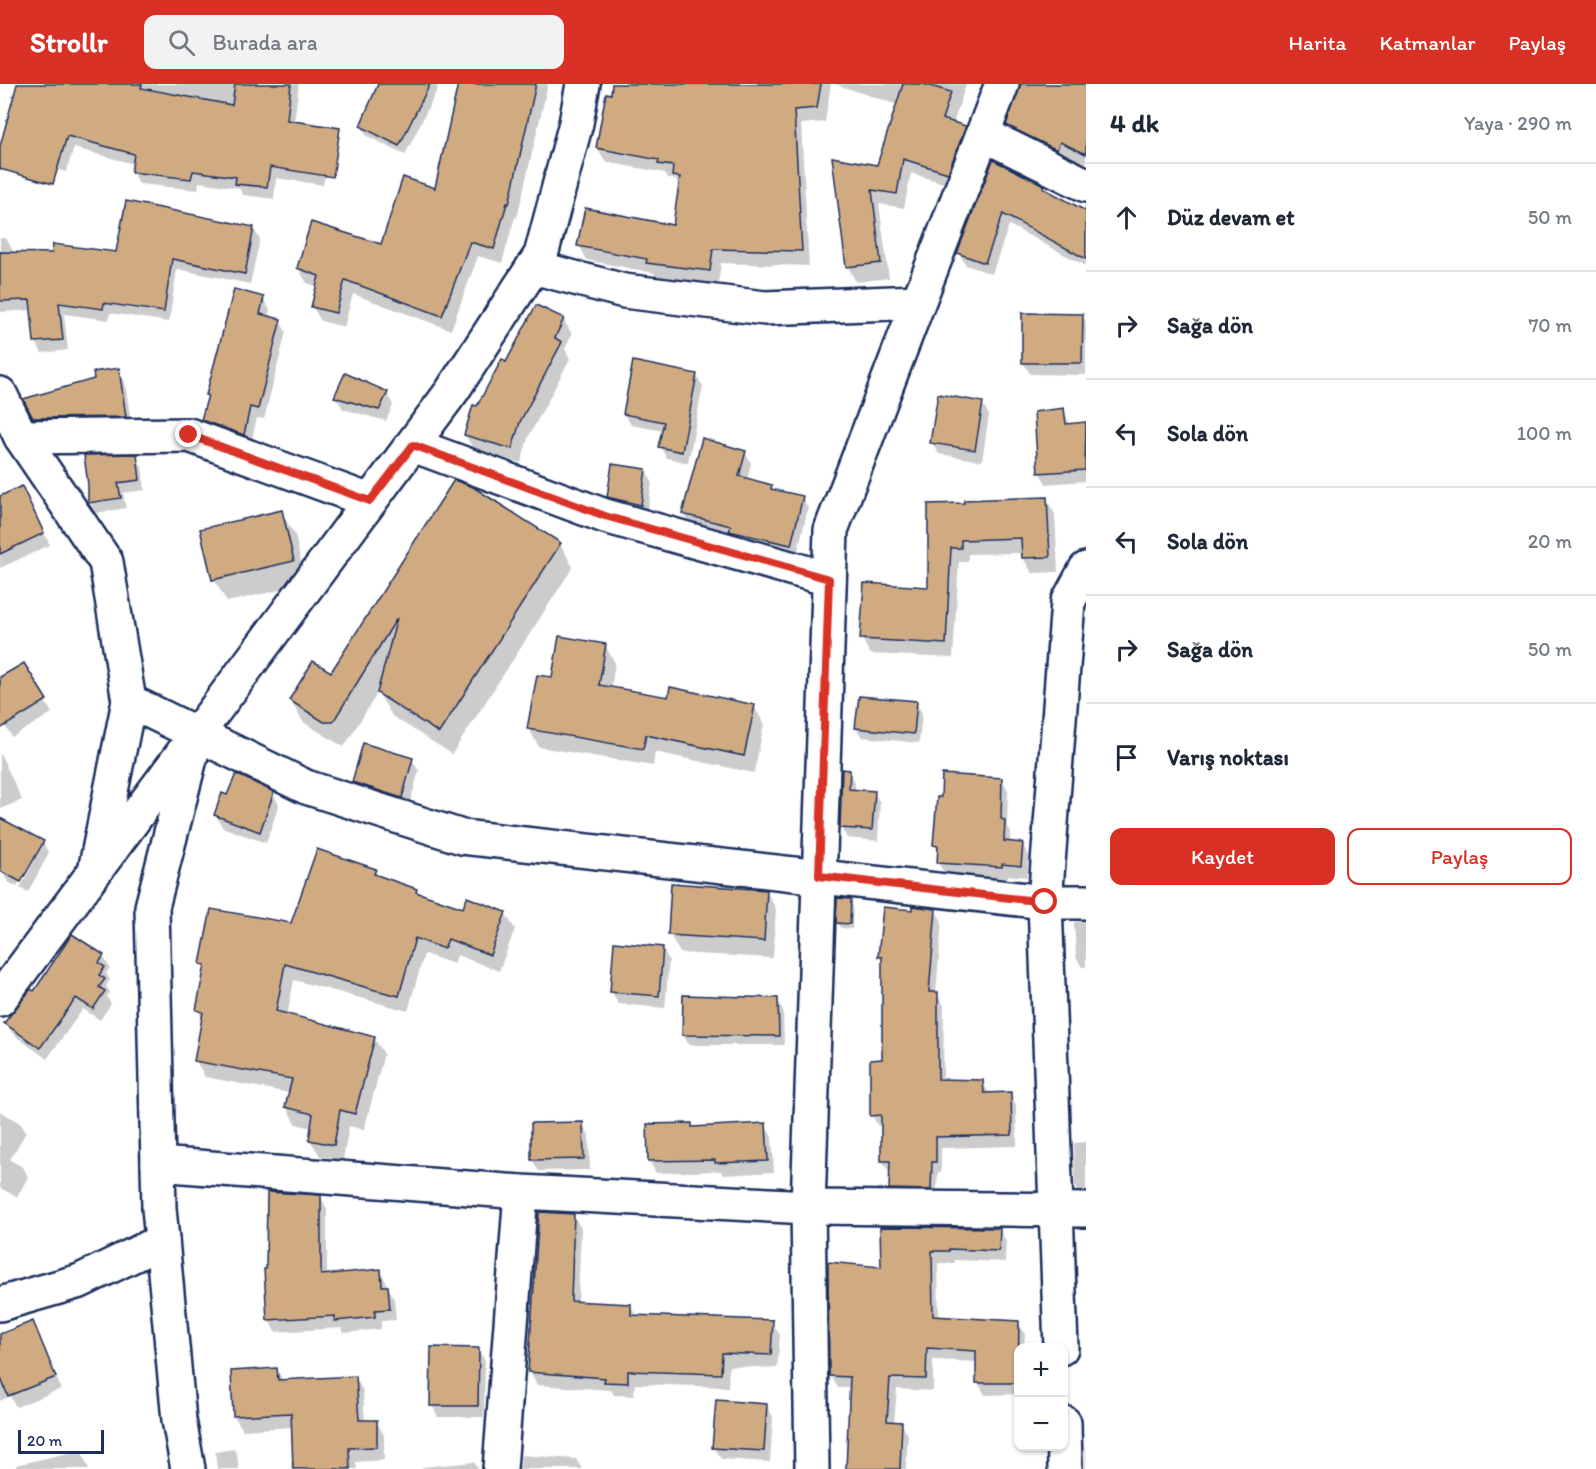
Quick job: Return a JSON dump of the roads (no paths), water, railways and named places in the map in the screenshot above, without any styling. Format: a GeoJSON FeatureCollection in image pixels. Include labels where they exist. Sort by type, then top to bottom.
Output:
{"type":"FeatureCollection","features":[{"type":"Feature","properties":{"kind":"street"},"geometry":{"type":"LineString","coordinates":[[0,999],[413,445],[452,391],[541,255],[576,123],[583,84]]}},
{"type":"Feature","properties":{"kind":"street"},"geometry":{"type":"LineString","coordinates":[[812,1469],[808,1207],[831,530],[1002,84]]}},
{"type":"Feature","properties":{"kind":"street"},"geometry":{"type":"LineString","coordinates":[[983,134],[1086,185]]}},
{"type":"Feature","properties":{"kind":"street"},"geometry":{"type":"LineString","coordinates":[[533,267],[624,291],[765,308],[918,302]]}},
{"type":"Feature","properties":{"kind":"street"},"geometry":{"type":"LineString","coordinates":[[0,394],[21,438],[106,562],[129,701],[95,872]]}},
{"type":"Feature","properties":{"kind":"street"},"geometry":{"type":"LineString","coordinates":[[21,438],[189,435],[370,501]]}},
{"type":"Feature","properties":{"kind":"street"},"geometry":{"type":"LineString","coordinates":[[413,445],[605,516],[829,579]]}},
{"type":"Feature","properties":{"kind":"street"},"geometry":{"type":"LineString","coordinates":[[1061,1343],[1071,1210],[1045,902],[1068,602],[1086,569]]}},
{"type":"Feature","properties":{"kind":"street"},"geometry":{"type":"LineString","coordinates":[[129,701],[306,787],[462,837],[1045,902],[1086,902]]}},
{"type":"Feature","properties":{"kind":"street"},"geometry":{"type":"LineString","coordinates":[[188,1469],[179,1420],[162,1241],[158,1164],[153,907],[196,735]]}},
{"type":"Feature","properties":{"kind":"street"},"geometry":{"type":"LineString","coordinates":[[158,1164],[521,1192],[808,1207],[1071,1210]]}},
{"type":"Feature","properties":{"kind":"street"},"geometry":{"type":"LineString","coordinates":[[500,1469],[521,1192]]}},
{"type":"Feature","properties":{"kind":"street"},"geometry":{"type":"LineString","coordinates":[[0,1304],[80,1281],[162,1241]]}},
{"type":"Feature","properties":{"kind":"street"},"geometry":{"type":"LineString","coordinates":[[1065,1451],[1065,1469]]}}]}
